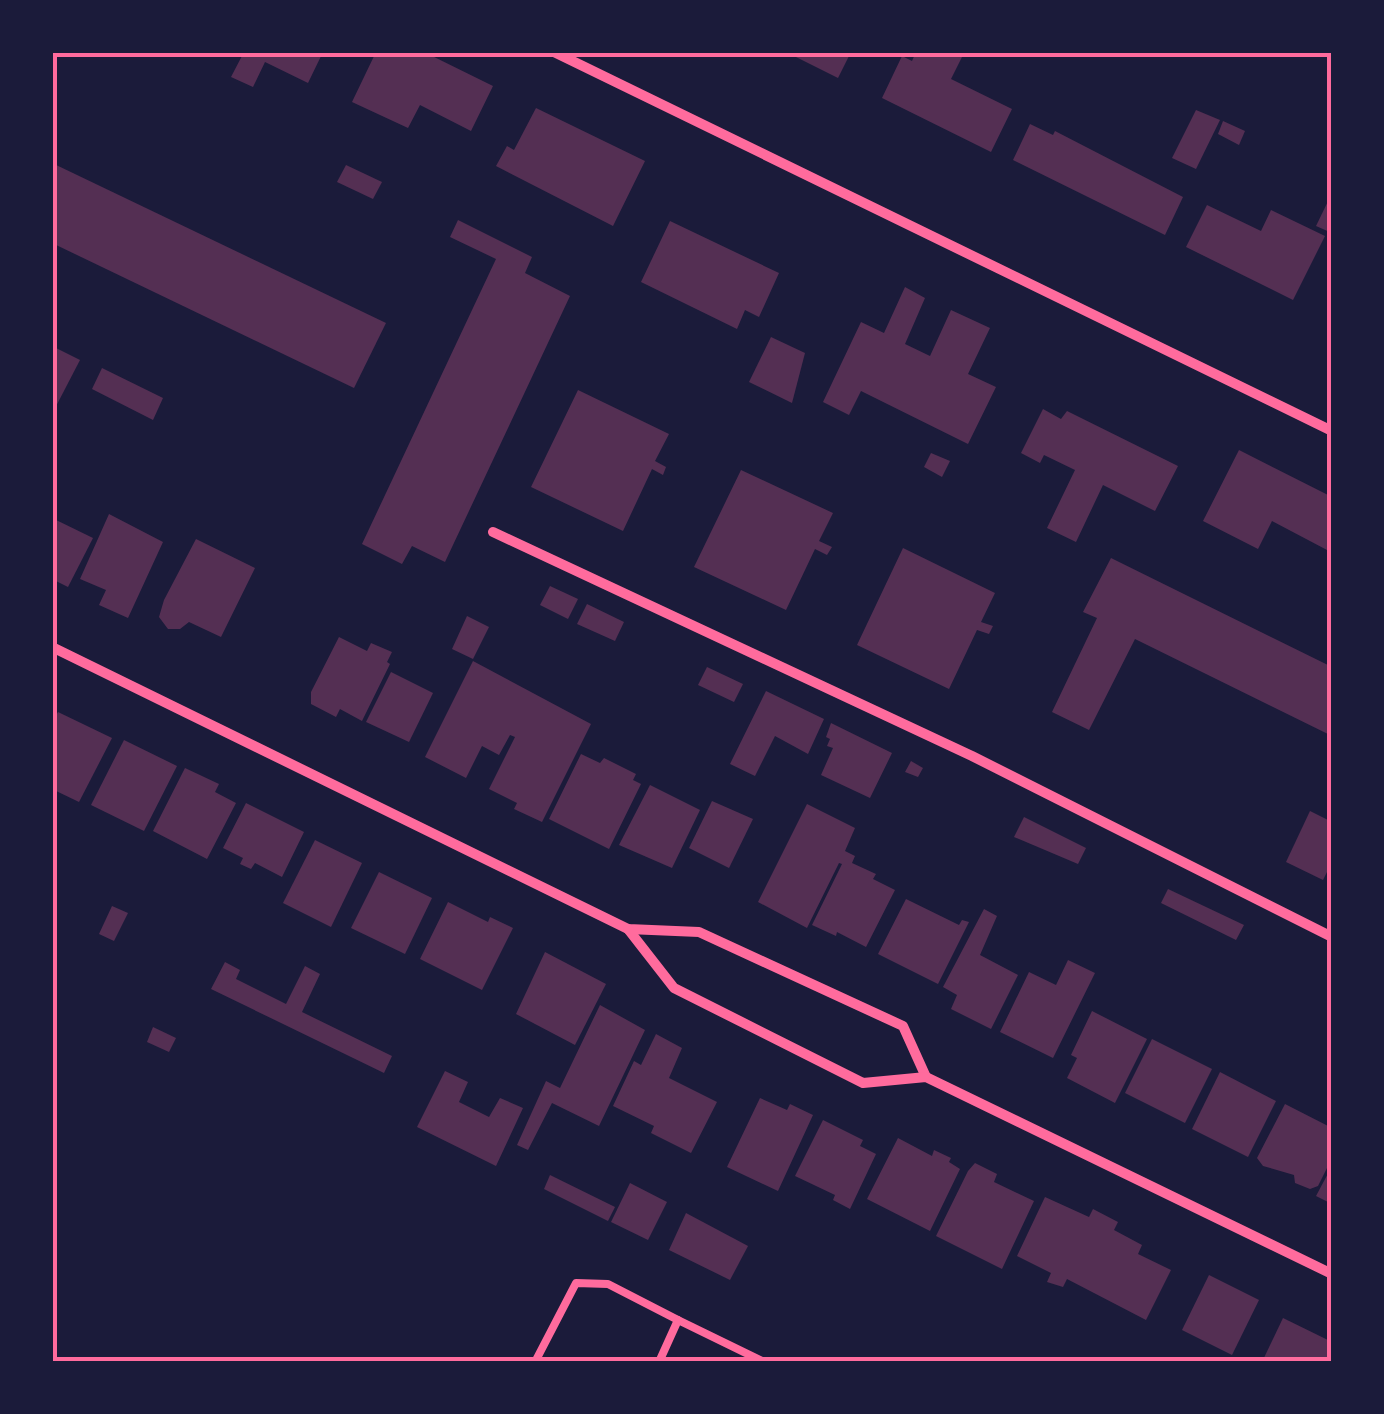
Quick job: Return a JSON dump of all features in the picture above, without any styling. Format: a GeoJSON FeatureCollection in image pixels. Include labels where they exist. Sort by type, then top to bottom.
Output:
{"type":"FeatureCollection","features":[{"type":"Feature","properties":{"kind":"street"},"geometry":{"type":"LineString","coordinates":[[554,52],[1332,431]]}},
{"type":"Feature","properties":{"kind":"street"},"geometry":{"type":"LineString","coordinates":[[493,532],[972,756],[1332,938]]}},
{"type":"Feature","properties":{"kind":"street"},"geometry":{"type":"LineString","coordinates":[[52,646],[628,930],[698,932],[903,1026],[926,1078]]}},
{"type":"Feature","properties":{"kind":"street"},"geometry":{"type":"LineString","coordinates":[[628,930],[674,988],[846,1075],[863,1083],[926,1078],[1332,1274]]}},
{"type":"Feature","properties":{"kind":"lane"},"geometry":{"type":"LineString","coordinates":[[534,1362],[576,1283],[608,1284],[764,1362]]}},
{"type":"Feature","properties":{"kind":"lane"},"geometry":{"type":"LineString","coordinates":[[659,1362],[678,1320]]}},
{"type":"Feature","properties":{"kind":"building"},"geometry":{"type":"Polygon","coordinates":[[[244,52],[323,52],[308,83],[265,62],[253,87],[231,77],[244,52]]]}},
{"type":"Feature","properties":{"kind":"building"},"geometry":{"type":"Polygon","coordinates":[[[376,52],[424,52],[493,86],[471,131],[420,105],[408,128],[352,102],[376,52]]]}},
{"type":"Feature","properties":{"kind":"building"},"geometry":{"type":"Polygon","coordinates":[[[786,52],[851,52],[838,78],[786,52]]]}},
{"type":"Feature","properties":{"kind":"building"},"geometry":{"type":"Polygon","coordinates":[[[916,52],[954,52],[962,57],[951,79],[1012,109],[991,152],[882,98],[902,56],[912,61],[916,52]]]}},
{"type":"Feature","properties":{"kind":"building"},"geometry":{"type":"Polygon","coordinates":[[[536,108],[645,161],[613,226],[496,166],[507,146],[514,150],[536,108]]]}},
{"type":"Feature","properties":{"kind":"building"},"geometry":{"type":"Polygon","coordinates":[[[1196,110],[1220,120],[1196,169],[1172,158],[1196,110]]]}},
{"type":"Feature","properties":{"kind":"building"},"geometry":{"type":"Polygon","coordinates":[[[1223,121],[1245,131],[1239,145],[1218,134],[1223,121]]]}},
{"type":"Feature","properties":{"kind":"building"},"geometry":{"type":"Polygon","coordinates":[[[1030,124],[1053,135],[1055,131],[1183,197],[1165,235],[1013,160],[1030,124]]]}},
{"type":"Feature","properties":{"kind":"building"},"geometry":{"type":"Polygon","coordinates":[[[52,163],[386,323],[354,388],[52,243],[52,163]]]}},
{"type":"Feature","properties":{"kind":"building"},"geometry":{"type":"Polygon","coordinates":[[[346,165],[382,182],[373,199],[337,182],[346,165]]]}},
{"type":"Feature","properties":{"kind":"building"},"geometry":{"type":"Polygon","coordinates":[[[1332,193],[1332,233],[1316,226],[1332,193]]]}},
{"type":"Feature","properties":{"kind":"building"},"geometry":{"type":"Polygon","coordinates":[[[1207,205],[1261,231],[1271,210],[1325,236],[1293,300],[1186,247],[1207,205]]]}},
{"type":"Feature","properties":{"kind":"building"},"geometry":{"type":"Polygon","coordinates":[[[458,220],[532,257],[525,273],[570,296],[445,562],[412,546],[402,564],[362,544],[496,259],[450,237],[458,220]]]}},
{"type":"Feature","properties":{"kind":"building"},"geometry":{"type":"Polygon","coordinates":[[[670,221],[779,273],[759,317],[745,310],[737,329],[641,282],[670,221]]]}},
{"type":"Feature","properties":{"kind":"building"},"geometry":{"type":"Polygon","coordinates":[[[905,287],[925,298],[905,344],[930,356],[951,310],[990,328],[968,374],[996,387],[968,444],[861,391],[849,415],[823,402],[861,322],[884,333],[905,287]]]}},
{"type":"Feature","properties":{"kind":"building"},"geometry":{"type":"Polygon","coordinates":[[[771,337],[805,353],[792,403],[749,382],[771,337]]]}},
{"type":"Feature","properties":{"kind":"building"},"geometry":{"type":"Polygon","coordinates":[[[52,346],[80,360],[52,414],[52,346]]]}},
{"type":"Feature","properties":{"kind":"building"},"geometry":{"type":"Polygon","coordinates":[[[102,368],[163,398],[153,420],[92,389],[102,368]]]}},
{"type":"Feature","properties":{"kind":"building"},"geometry":{"type":"Polygon","coordinates":[[[578,390],[669,434],[655,461],[666,467],[663,475],[652,469],[623,531],[531,487],[578,390]]]}},
{"type":"Feature","properties":{"kind":"building"},"geometry":{"type":"Polygon","coordinates":[[[1043,409],[1061,419],[1067,411],[1178,466],[1155,511],[1103,485],[1076,542],[1047,528],[1075,470],[1044,455],[1040,463],[1021,453],[1043,409]]]}},
{"type":"Feature","properties":{"kind":"building"},"geometry":{"type":"Polygon","coordinates":[[[1239,450],[1332,497],[1332,541],[1327,550],[1272,521],[1258,549],[1203,521],[1239,450]]]}},
{"type":"Feature","properties":{"kind":"building"},"geometry":{"type":"Polygon","coordinates":[[[931,453],[950,461],[942,477],[924,467],[931,453]]]}},
{"type":"Feature","properties":{"kind":"building"},"geometry":{"type":"Polygon","coordinates":[[[741,470],[833,513],[819,541],[832,547],[827,555],[815,549],[786,610],[694,567],[741,470]]]}},
{"type":"Feature","properties":{"kind":"building"},"geometry":{"type":"Polygon","coordinates":[[[109,514],[163,542],[128,618],[99,605],[106,590],[80,579],[109,514]]]}},
{"type":"Feature","properties":{"kind":"building"},"geometry":{"type":"Polygon","coordinates":[[[52,518],[93,538],[68,587],[52,579],[52,518]]]}},
{"type":"Feature","properties":{"kind":"building"},"geometry":{"type":"Polygon","coordinates":[[[196,539],[255,568],[221,637],[189,622],[180,629],[168,629],[159,617],[196,539]]]}},
{"type":"Feature","properties":{"kind":"building"},"geometry":{"type":"Polygon","coordinates":[[[903,548],[995,593],[981,622],[993,626],[989,634],[977,630],[949,689],[857,645],[903,548]]]}},
{"type":"Feature","properties":{"kind":"building"},"geometry":{"type":"Polygon","coordinates":[[[1111,558],[1332,667],[1332,736],[1135,639],[1089,730],[1052,712],[1097,618],[1083,612],[1111,558]]]}},
{"type":"Feature","properties":{"kind":"building"},"geometry":{"type":"Polygon","coordinates":[[[550,586],[578,599],[568,619],[540,605],[550,586]]]}},
{"type":"Feature","properties":{"kind":"building"},"geometry":{"type":"Polygon","coordinates":[[[587,604],[624,622],[615,641],[577,624],[587,604]]]}},
{"type":"Feature","properties":{"kind":"building"},"geometry":{"type":"Polygon","coordinates":[[[467,616],[489,627],[473,659],[452,649],[467,616]]]}},
{"type":"Feature","properties":{"kind":"building"},"geometry":{"type":"Polygon","coordinates":[[[339,637],[367,651],[371,643],[392,652],[362,721],[340,709],[336,717],[311,704],[311,692],[339,637]]]}},
{"type":"Feature","properties":{"kind":"building"},"geometry":{"type":"Polygon","coordinates":[[[473,661],[591,724],[542,822],[514,809],[517,803],[489,789],[515,737],[510,735],[499,755],[482,746],[466,778],[425,757],[473,661]]]}},
{"type":"Feature","properties":{"kind":"building"},"geometry":{"type":"Polygon","coordinates":[[[707,667],[743,684],[734,702],[698,685],[707,667]]]}},
{"type":"Feature","properties":{"kind":"building"},"geometry":{"type":"Polygon","coordinates":[[[391,672],[433,693],[409,742],[366,722],[391,672]]]}},
{"type":"Feature","properties":{"kind":"building"},"geometry":{"type":"Polygon","coordinates":[[[766,691],[824,719],[808,754],[775,736],[755,776],[730,764],[766,691]]]}},
{"type":"Feature","properties":{"kind":"building"},"geometry":{"type":"Polygon","coordinates":[[[58,712],[112,738],[79,802],[52,789],[52,723],[58,712]]]}},
{"type":"Feature","properties":{"kind":"building"},"geometry":{"type":"Polygon","coordinates":[[[831,723],[892,753],[870,798],[821,775],[833,748],[827,746],[830,739],[826,737],[831,723]]]}},
{"type":"Feature","properties":{"kind":"building"},"geometry":{"type":"Polygon","coordinates":[[[124,740],[177,766],[144,831],[91,805],[124,740]]]}},
{"type":"Feature","properties":{"kind":"building"},"geometry":{"type":"Polygon","coordinates":[[[581,754],[600,763],[604,758],[636,774],[633,780],[641,784],[609,849],[549,819],[581,754]]]}},
{"type":"Feature","properties":{"kind":"building"},"geometry":{"type":"Polygon","coordinates":[[[911,761],[923,768],[918,777],[905,772],[911,761]]]}},
{"type":"Feature","properties":{"kind":"building"},"geometry":{"type":"Polygon","coordinates":[[[185,768],[219,784],[215,792],[236,803],[207,859],[153,831],[185,768]]]}},
{"type":"Feature","properties":{"kind":"building"},"geometry":{"type":"Polygon","coordinates":[[[650,785],[700,810],[672,868],[619,845],[650,785]]]}},
{"type":"Feature","properties":{"kind":"building"},"geometry":{"type":"Polygon","coordinates":[[[712,801],[753,819],[729,868],[689,848],[712,801]]]}},
{"type":"Feature","properties":{"kind":"building"},"geometry":{"type":"Polygon","coordinates":[[[246,803],[304,832],[282,877],[255,863],[251,869],[240,864],[243,858],[223,848],[246,803]]]}},
{"type":"Feature","properties":{"kind":"building"},"geometry":{"type":"Polygon","coordinates":[[[807,804],[855,828],[845,851],[855,856],[852,863],[876,874],[873,879],[895,890],[866,947],[812,925],[842,864],[839,863],[807,928],[758,902],[807,804]]]}},
{"type":"Feature","properties":{"kind":"building"},"geometry":{"type":"Polygon","coordinates":[[[1310,811],[1332,822],[1332,862],[1323,880],[1286,862],[1310,811]]]}},
{"type":"Feature","properties":{"kind":"building"},"geometry":{"type":"Polygon","coordinates":[[[1024,817],[1086,848],[1078,864],[1014,837],[1024,817]]]}},
{"type":"Feature","properties":{"kind":"building"},"geometry":{"type":"Polygon","coordinates":[[[315,840],[362,863],[331,927],[283,903],[315,840]]]}},
{"type":"Feature","properties":{"kind":"building"},"geometry":{"type":"Polygon","coordinates":[[[379,872],[432,898],[405,954],[351,928],[379,872]]]}},
{"type":"Feature","properties":{"kind":"building"},"geometry":{"type":"Polygon","coordinates":[[[1168,889],[1244,925],[1236,940],[1161,903],[1168,889]]]}},
{"type":"Feature","properties":{"kind":"building"},"geometry":{"type":"Polygon","coordinates":[[[906,899],[959,925],[962,920],[969,922],[938,984],[878,954],[906,899]]]}},
{"type":"Feature","properties":{"kind":"building"},"geometry":{"type":"Polygon","coordinates":[[[448,902],[488,922],[490,917],[513,928],[482,990],[420,959],[448,902]]]}},
{"type":"Feature","properties":{"kind":"building"},"geometry":{"type":"Polygon","coordinates":[[[112,906],[128,913],[114,941],[99,934],[112,906]]]}},
{"type":"Feature","properties":{"kind":"building"},"geometry":{"type":"Polygon","coordinates":[[[984,909],[997,916],[980,955],[1018,975],[991,1029],[951,1009],[957,995],[943,987],[984,909]]]}},
{"type":"Feature","properties":{"kind":"building"},"geometry":{"type":"Polygon","coordinates":[[[545,952],[606,984],[575,1045],[516,1014],[545,952]]]}},
{"type":"Feature","properties":{"kind":"building"},"geometry":{"type":"Polygon","coordinates":[[[1068,960],[1095,973],[1053,1058],[1000,1032],[1029,972],[1056,985],[1068,960]]]}},
{"type":"Feature","properties":{"kind":"building"},"geometry":{"type":"Polygon","coordinates":[[[225,962],[240,970],[236,979],[286,1004],[305,966],[320,974],[302,1012],[392,1056],[384,1073],[211,989],[225,962]]]}},
{"type":"Feature","properties":{"kind":"building"},"geometry":{"type":"Polygon","coordinates":[[[600,1005],[645,1030],[599,1126],[552,1103],[528,1150],[517,1145],[546,1081],[560,1088],[600,1005]]]}},
{"type":"Feature","properties":{"kind":"building"},"geometry":{"type":"Polygon","coordinates":[[[1092,1011],[1147,1039],[1115,1103],[1067,1078],[1077,1058],[1071,1055],[1092,1011]]]}},
{"type":"Feature","properties":{"kind":"building"},"geometry":{"type":"Polygon","coordinates":[[[153,1027],[176,1038],[169,1052],[147,1042],[153,1027]]]}},
{"type":"Feature","properties":{"kind":"building"},"geometry":{"type":"Polygon","coordinates":[[[656,1034],[682,1048],[669,1078],[717,1102],[691,1153],[651,1133],[654,1126],[613,1106],[634,1061],[641,1065],[656,1034]]]}},
{"type":"Feature","properties":{"kind":"building"},"geometry":{"type":"Polygon","coordinates":[[[1152,1039],[1212,1069],[1185,1123],[1125,1093],[1152,1039]]]}},
{"type":"Feature","properties":{"kind":"building"},"geometry":{"type":"Polygon","coordinates":[[[445,1071],[468,1082],[459,1102],[489,1117],[500,1098],[523,1108],[496,1166],[417,1127],[445,1071]]]}},
{"type":"Feature","properties":{"kind":"building"},"geometry":{"type":"Polygon","coordinates":[[[1220,1072],[1276,1101],[1248,1157],[1192,1129],[1220,1072]]]}},
{"type":"Feature","properties":{"kind":"building"},"geometry":{"type":"Polygon","coordinates":[[[760,1098],[787,1110],[790,1104],[813,1115],[778,1191],[727,1167],[760,1098]]]}},
{"type":"Feature","properties":{"kind":"building"},"geometry":{"type":"Polygon","coordinates":[[[1285,1104],[1332,1128],[1332,1158],[1318,1186],[1310,1189],[1295,1183],[1294,1175],[1263,1166],[1257,1158],[1285,1104]]]}},
{"type":"Feature","properties":{"kind":"building"},"geometry":{"type":"Polygon","coordinates":[[[823,1120],[863,1140],[860,1146],[876,1154],[850,1209],[833,1200],[835,1195],[795,1176],[823,1120]]]}},
{"type":"Feature","properties":{"kind":"building"},"geometry":{"type":"Polygon","coordinates":[[[898,1138],[932,1156],[934,1150],[951,1158],[949,1162],[960,1169],[930,1231],[867,1199],[898,1138]]]}},
{"type":"Feature","properties":{"kind":"building"},"geometry":{"type":"Polygon","coordinates":[[[975,1163],[997,1174],[994,1182],[1034,1201],[1002,1269],[936,1236],[975,1163]]]}},
{"type":"Feature","properties":{"kind":"building"},"geometry":{"type":"Polygon","coordinates":[[[1332,1166],[1332,1204],[1316,1196],[1332,1166]]]}},
{"type":"Feature","properties":{"kind":"building"},"geometry":{"type":"Polygon","coordinates":[[[550,1175],[615,1207],[608,1221],[544,1189],[550,1175]]]}},
{"type":"Feature","properties":{"kind":"building"},"geometry":{"type":"Polygon","coordinates":[[[630,1183],[667,1202],[648,1240],[611,1222],[630,1183]]]}},
{"type":"Feature","properties":{"kind":"building"},"geometry":{"type":"Polygon","coordinates":[[[1045,1197],[1089,1217],[1093,1209],[1118,1222],[1114,1230],[1142,1245],[1138,1254],[1171,1270],[1146,1320],[1067,1279],[1063,1287],[1047,1282],[1051,1273],[1017,1256],[1045,1197]]]}},
{"type":"Feature","properties":{"kind":"building"},"geometry":{"type":"Polygon","coordinates":[[[686,1213],[748,1246],[730,1280],[669,1250],[686,1213]]]}},
{"type":"Feature","properties":{"kind":"building"},"geometry":{"type":"Polygon","coordinates":[[[1209,1275],[1259,1300],[1232,1355],[1182,1330],[1209,1275]]]}},
{"type":"Feature","properties":{"kind":"building"},"geometry":{"type":"Polygon","coordinates":[[[1283,1318],[1332,1342],[1332,1362],[1262,1362],[1283,1318]]]}}]}
